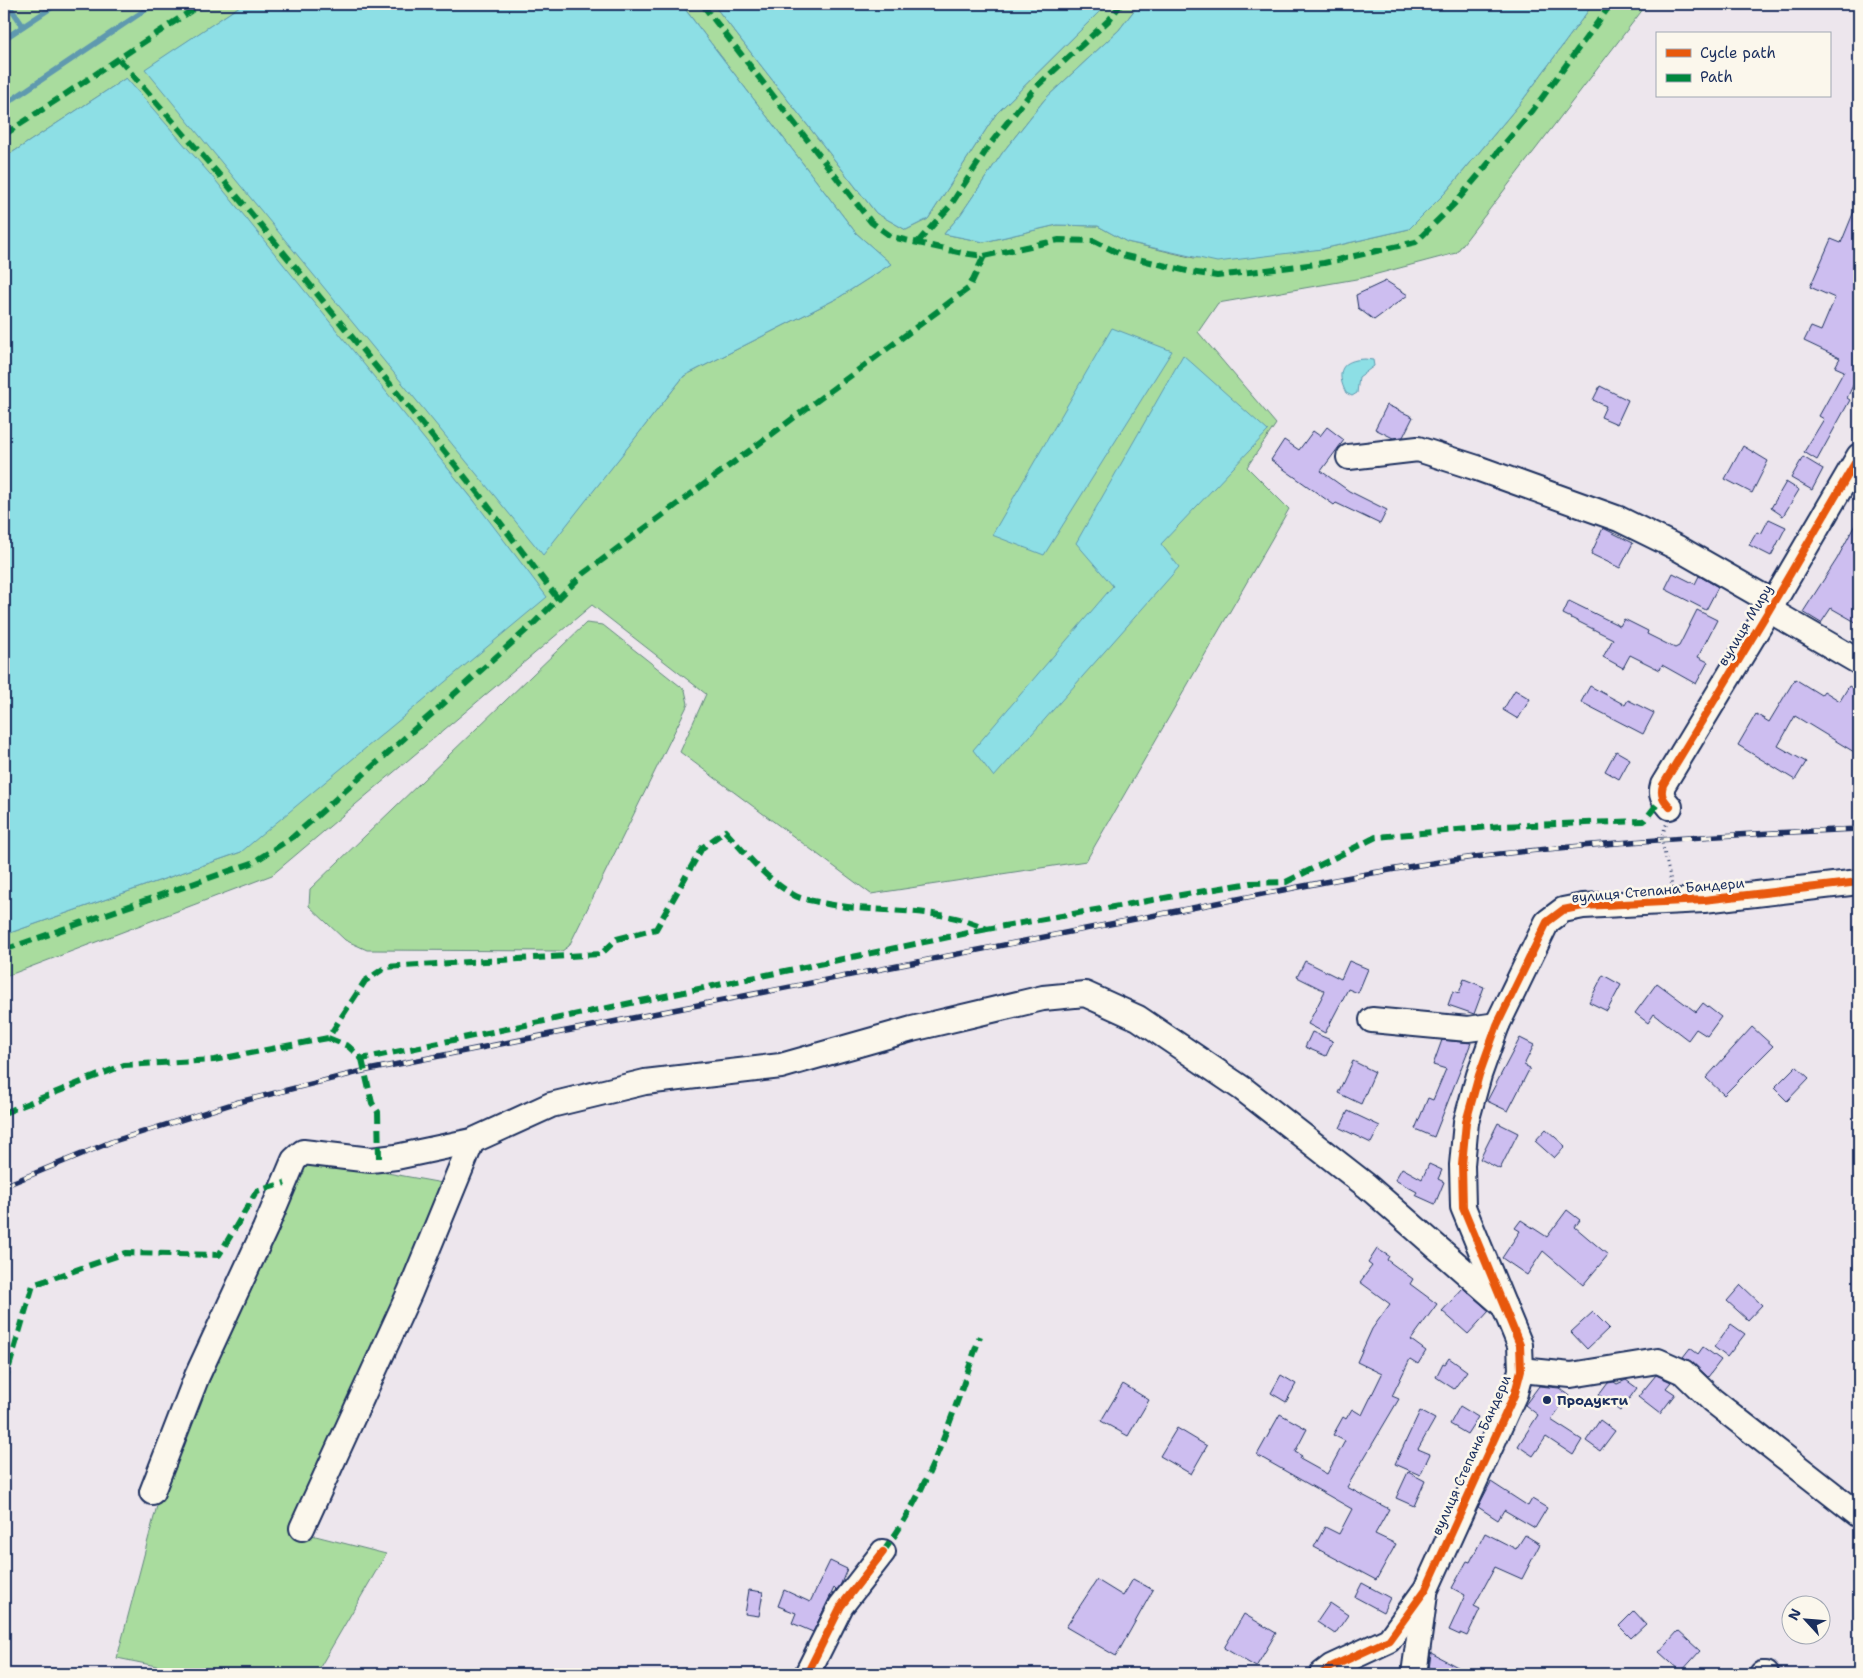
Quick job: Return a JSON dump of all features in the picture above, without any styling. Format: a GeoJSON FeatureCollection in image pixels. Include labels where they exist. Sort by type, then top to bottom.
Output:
{"type":"FeatureCollection","features":[{"type":"Feature","properties":{"kind":"street","name":"вулиця Миру"},"geometry":{"type":"LineString","coordinates":[[1348,457],[1418,449],[1619,519],[1676,547],[1859,662]]}},
{"type":"Feature","properties":{"kind":"street","name":"вулиця Миру"},"geometry":{"type":"LineString","coordinates":[[1669,813],[1662,798],[1663,785],[1772,606],[1859,456]]}},
{"type":"Feature","properties":{"kind":"street","name":"вулиця Степана Бандери"},"geometry":{"type":"LineString","coordinates":[[1426,1589],[1515,1393],[1522,1370],[1520,1345],[1464,1206],[1462,1165],[1466,1122],[1497,1025],[1547,922],[1563,910],[1582,906],[1704,900],[1859,882]]}},
{"type":"Feature","properties":{"kind":"street"},"geometry":{"type":"LineString","coordinates":[[152,1492],[197,1376],[298,1155],[308,1152],[371,1160],[396,1157],[472,1141],[551,1105],[645,1082],[781,1066],[912,1029],[1043,998],[1085,994],[1138,1018],[1243,1089],[1367,1186],[1504,1306]]}},
{"type":"Feature","properties":{"kind":"street"},"geometry":{"type":"LineString","coordinates":[[1372,1020],[1468,1029],[1497,1025]]}},
{"type":"Feature","properties":{"kind":"street"},"geometry":{"type":"LineString","coordinates":[[302,1528],[410,1292],[472,1141]]}},
{"type":"Feature","properties":{"kind":"street"},"geometry":{"type":"LineString","coordinates":[[1522,1370],[1571,1375],[1658,1361],[1683,1372],[1712,1400],[1859,1515]]}},
{"type":"Feature","properties":{"kind":"street"},"geometry":{"type":"LineString","coordinates":[[807,1674],[842,1606],[883,1552]]}},
{"type":"Feature","properties":{"kind":"street"},"geometry":{"type":"LineString","coordinates":[[1322,1674],[1331,1667],[1390,1640],[1426,1589]]}},
{"type":"Feature","properties":{"kind":"street"},"geometry":{"type":"LineString","coordinates":[[1414,1674],[1426,1589]]}},
{"type":"Feature","properties":{"kind":"path"},"geometry":{"type":"LineString","coordinates":[[1669,813],[1660,838],[1673,890]]}},
{"type":"Feature","properties":{"kind":"green space"},"geometry":{"type":"Polygon","coordinates":[[[4,4],[243,4],[146,69],[543,554],[684,376],[838,298],[891,264],[856,233],[681,4],[713,4],[876,213],[906,230],[928,219],[996,114],[1107,4],[1139,4],[1119,30],[1045,99],[1003,152],[961,214],[944,234],[984,242],[1057,225],[1098,226],[1127,242],[1194,258],[1322,249],[1409,229],[1445,193],[1522,101],[1593,4],[1647,4],[1456,253],[1362,278],[1218,303],[1198,332],[1276,424],[1247,467],[1289,509],[1086,861],[871,894],[680,752],[706,694],[592,605],[272,875],[4,977],[4,935],[241,852],[475,502],[126,78],[4,158],[4,4]]]}},
{"type":"Feature","properties":{"kind":"green space"},"geometry":{"type":"Polygon","coordinates":[[[586,623],[603,625],[685,690],[688,704],[569,946],[562,951],[367,950],[345,940],[309,906],[310,889],[586,623]]]}},
{"type":"Feature","properties":{"kind":"green space"},"geometry":{"type":"Polygon","coordinates":[[[305,1158],[448,1184],[296,1531],[386,1554],[316,1674],[195,1674],[117,1658],[159,1498],[305,1158]]]}},
{"type":"Feature","properties":{"kind":"water"},"geometry":{"type":"Polygon","coordinates":[[[243,4],[681,4],[856,233],[891,264],[838,298],[684,376],[543,555],[145,69],[243,4]]]}},
{"type":"Feature","properties":{"kind":"water"},"geometry":{"type":"Polygon","coordinates":[[[713,4],[1107,4],[996,114],[928,219],[906,230],[876,213],[713,4]]]}},
{"type":"Feature","properties":{"kind":"water"},"geometry":{"type":"Polygon","coordinates":[[[1139,4],[1593,4],[1522,101],[1445,193],[1409,229],[1322,249],[1217,262],[1127,242],[1098,226],[1057,225],[984,242],[944,234],[961,214],[1003,152],[1045,99],[1119,30],[1139,4]]]}},
{"type":"Feature","properties":{"kind":"water"},"geometry":{"type":"Polygon","coordinates":[[[126,78],[216,181],[475,502],[547,597],[241,852],[4,935],[4,158],[126,78]]]}},
{"type":"Feature","properties":{"kind":"water"},"geometry":{"type":"Polygon","coordinates":[[[1112,328],[1172,351],[1044,555],[992,535],[1112,328]]]}},
{"type":"Feature","properties":{"kind":"water"},"geometry":{"type":"Polygon","coordinates":[[[1183,355],[1268,431],[1161,544],[1179,567],[994,777],[973,750],[1113,586],[1076,543],[1183,355]]]}},
{"type":"Feature","properties":{"kind":"water"},"geometry":{"type":"Polygon","coordinates":[[[1365,359],[1373,360],[1374,366],[1359,377],[1357,393],[1352,396],[1346,393],[1341,373],[1346,364],[1365,359]]]}},
{"type":"Feature","properties":{"kind":"building"},"geometry":{"type":"Polygon","coordinates":[[[1859,199],[1859,378],[1857,377],[1847,398],[1850,400],[1817,460],[1804,452],[1824,419],[1819,416],[1844,371],[1835,367],[1840,358],[1804,341],[1811,327],[1821,331],[1835,298],[1810,287],[1831,239],[1841,243],[1859,199]]]}},
{"type":"Feature","properties":{"kind":"building"},"geometry":{"type":"Polygon","coordinates":[[[1386,281],[1408,295],[1374,320],[1358,308],[1356,295],[1386,281]]]}},
{"type":"Feature","properties":{"kind":"building"},"geometry":{"type":"Polygon","coordinates":[[[1600,386],[1628,400],[1617,424],[1601,417],[1606,406],[1593,400],[1600,386]]]}},
{"type":"Feature","properties":{"kind":"building"},"geometry":{"type":"Polygon","coordinates":[[[1387,405],[1413,417],[1403,437],[1393,438],[1375,429],[1387,405]]]}},
{"type":"Feature","properties":{"kind":"building"},"geometry":{"type":"Polygon","coordinates":[[[1327,427],[1344,440],[1321,471],[1349,491],[1387,510],[1380,524],[1336,503],[1334,505],[1271,460],[1284,440],[1299,450],[1313,431],[1320,436],[1327,427]]]}},
{"type":"Feature","properties":{"kind":"building"},"geometry":{"type":"Polygon","coordinates":[[[1743,446],[1768,461],[1752,493],[1725,479],[1743,446]]]}},
{"type":"Feature","properties":{"kind":"building"},"geometry":{"type":"Polygon","coordinates":[[[1803,457],[1823,469],[1812,490],[1791,478],[1803,457]]]}},
{"type":"Feature","properties":{"kind":"building"},"geometry":{"type":"Polygon","coordinates":[[[1786,482],[1799,490],[1783,516],[1771,508],[1786,482]]]}},
{"type":"Feature","properties":{"kind":"building"},"geometry":{"type":"Polygon","coordinates":[[[1859,517],[1859,624],[1831,608],[1821,623],[1803,612],[1837,559],[1859,517]]]}},
{"type":"Feature","properties":{"kind":"building"},"geometry":{"type":"Polygon","coordinates":[[[1769,519],[1786,527],[1771,556],[1749,545],[1757,532],[1761,534],[1769,519]]]}},
{"type":"Feature","properties":{"kind":"building"},"geometry":{"type":"Polygon","coordinates":[[[1603,528],[1633,543],[1620,568],[1591,554],[1603,528]]]}},
{"type":"Feature","properties":{"kind":"building"},"geometry":{"type":"Polygon","coordinates":[[[1673,573],[1695,584],[1699,576],[1718,587],[1706,610],[1665,589],[1673,573]]]}},
{"type":"Feature","properties":{"kind":"building"},"geometry":{"type":"Polygon","coordinates":[[[1569,601],[1620,626],[1624,619],[1648,631],[1647,634],[1675,648],[1679,646],[1697,610],[1717,620],[1698,657],[1708,662],[1696,684],[1662,665],[1660,670],[1630,655],[1623,668],[1603,657],[1613,639],[1563,614],[1569,601]]]}},
{"type":"Feature","properties":{"kind":"building"},"geometry":{"type":"Polygon","coordinates":[[[1795,679],[1821,695],[1824,691],[1840,701],[1849,686],[1859,692],[1859,755],[1795,716],[1778,746],[1806,762],[1795,780],[1738,745],[1756,714],[1769,722],[1795,679]]]}},
{"type":"Feature","properties":{"kind":"building"},"geometry":{"type":"Polygon","coordinates":[[[1590,686],[1625,705],[1628,700],[1654,713],[1643,734],[1581,702],[1590,686]]]}},
{"type":"Feature","properties":{"kind":"building"},"geometry":{"type":"Polygon","coordinates":[[[1515,690],[1530,699],[1518,719],[1503,710],[1515,690]]]}},
{"type":"Feature","properties":{"kind":"building"},"geometry":{"type":"Polygon","coordinates":[[[1616,751],[1630,759],[1619,779],[1605,771],[1616,751]]]}},
{"type":"Feature","properties":{"kind":"building"},"geometry":{"type":"Polygon","coordinates":[[[1305,961],[1341,979],[1349,961],[1368,969],[1358,993],[1348,989],[1325,1033],[1308,1024],[1325,991],[1297,977],[1305,961]]]}},
{"type":"Feature","properties":{"kind":"building"},"geometry":{"type":"Polygon","coordinates":[[[1603,975],[1621,985],[1607,1011],[1589,1002],[1603,975]]]}},
{"type":"Feature","properties":{"kind":"building"},"geometry":{"type":"Polygon","coordinates":[[[1464,979],[1484,987],[1474,1014],[1448,1005],[1453,991],[1459,993],[1464,979]]]}},
{"type":"Feature","properties":{"kind":"building"},"geometry":{"type":"Polygon","coordinates":[[[1657,983],[1696,1012],[1703,1003],[1721,1017],[1707,1036],[1696,1029],[1688,1040],[1654,1014],[1648,1023],[1635,1013],[1657,983]]]}},
{"type":"Feature","properties":{"kind":"building"},"geometry":{"type":"Polygon","coordinates":[[[1752,1027],[1773,1046],[1724,1095],[1706,1078],[1752,1027]]]}},
{"type":"Feature","properties":{"kind":"building"},"geometry":{"type":"Polygon","coordinates":[[[1312,1032],[1333,1041],[1326,1056],[1305,1047],[1312,1032]]]}},
{"type":"Feature","properties":{"kind":"building"},"geometry":{"type":"Polygon","coordinates":[[[1520,1038],[1534,1045],[1524,1065],[1530,1068],[1508,1111],[1487,1101],[1520,1038]]]}},
{"type":"Feature","properties":{"kind":"building"},"geometry":{"type":"Polygon","coordinates":[[[1442,1040],[1471,1043],[1434,1137],[1415,1129],[1428,1098],[1433,1100],[1446,1069],[1433,1065],[1442,1040]]]}},
{"type":"Feature","properties":{"kind":"building"},"geometry":{"type":"Polygon","coordinates":[[[1353,1061],[1375,1072],[1361,1104],[1338,1093],[1353,1061]]]}},
{"type":"Feature","properties":{"kind":"building"},"geometry":{"type":"Polygon","coordinates":[[[1796,1066],[1809,1078],[1787,1101],[1774,1088],[1796,1066]]]}},
{"type":"Feature","properties":{"kind":"building"},"geometry":{"type":"Polygon","coordinates":[[[1348,1111],[1380,1126],[1371,1143],[1340,1128],[1348,1111]]]}},
{"type":"Feature","properties":{"kind":"building"},"geometry":{"type":"Polygon","coordinates":[[[1498,1123],[1518,1133],[1500,1169],[1480,1159],[1498,1123]]]}},
{"type":"Feature","properties":{"kind":"building"},"geometry":{"type":"Polygon","coordinates":[[[1546,1129],[1565,1146],[1554,1158],[1535,1141],[1546,1129]]]}},
{"type":"Feature","properties":{"kind":"building"},"geometry":{"type":"Polygon","coordinates":[[[1429,1164],[1442,1170],[1438,1179],[1444,1182],[1435,1204],[1415,1195],[1417,1192],[1395,1180],[1402,1168],[1422,1179],[1429,1164]]]}},
{"type":"Feature","properties":{"kind":"building"},"geometry":{"type":"Polygon","coordinates":[[[1567,1210],[1580,1220],[1575,1227],[1608,1255],[1583,1285],[1543,1251],[1527,1275],[1502,1258],[1520,1231],[1515,1228],[1521,1220],[1547,1237],[1567,1210]]]}},
{"type":"Feature","properties":{"kind":"building"},"geometry":{"type":"Polygon","coordinates":[[[1377,1249],[1389,1256],[1387,1260],[1413,1279],[1410,1284],[1437,1304],[1411,1340],[1426,1351],[1418,1364],[1410,1359],[1392,1396],[1399,1399],[1347,1487],[1389,1509],[1375,1534],[1396,1544],[1376,1580],[1314,1547],[1325,1527],[1339,1534],[1352,1509],[1257,1455],[1280,1414],[1307,1429],[1295,1452],[1302,1456],[1300,1459],[1327,1474],[1345,1441],[1333,1435],[1343,1417],[1346,1419],[1352,1409],[1362,1415],[1382,1374],[1357,1362],[1372,1329],[1390,1304],[1360,1282],[1372,1266],[1368,1263],[1377,1249]]]}},
{"type":"Feature","properties":{"kind":"building"},"geometry":{"type":"Polygon","coordinates":[[[1741,1285],[1762,1305],[1748,1320],[1727,1301],[1741,1285]]]}},
{"type":"Feature","properties":{"kind":"building"},"geometry":{"type":"Polygon","coordinates":[[[1463,1288],[1489,1311],[1468,1334],[1442,1311],[1463,1288]]]}},
{"type":"Feature","properties":{"kind":"building"},"geometry":{"type":"Polygon","coordinates":[[[1593,1312],[1609,1328],[1587,1349],[1571,1332],[1593,1312]]]}},
{"type":"Feature","properties":{"kind":"building"},"geometry":{"type":"Polygon","coordinates":[[[1731,1324],[1745,1334],[1727,1357],[1714,1347],[1731,1324]]]}},
{"type":"Feature","properties":{"kind":"building"},"geometry":{"type":"Polygon","coordinates":[[[1703,1347],[1721,1360],[1708,1377],[1692,1362],[1683,1357],[1690,1348],[1698,1354],[1703,1347]]]}},
{"type":"Feature","properties":{"kind":"building"},"geometry":{"type":"Polygon","coordinates":[[[1449,1358],[1467,1371],[1454,1389],[1436,1377],[1443,1363],[1445,1364],[1449,1358]]]}},
{"type":"Feature","properties":{"kind":"building"},"geometry":{"type":"Polygon","coordinates":[[[1281,1375],[1296,1384],[1286,1402],[1271,1393],[1281,1375]]]}},
{"type":"Feature","properties":{"kind":"building"},"geometry":{"type":"Polygon","coordinates":[[[1656,1375],[1671,1382],[1666,1388],[1675,1394],[1660,1414],[1638,1397],[1656,1375]]]}},
{"type":"Feature","properties":{"kind":"building"},"geometry":{"type":"Polygon","coordinates":[[[1626,1380],[1637,1388],[1620,1411],[1599,1395],[1608,1383],[1614,1382],[1617,1384],[1626,1380]]]}},
{"type":"Feature","properties":{"kind":"building"},"geometry":{"type":"Polygon","coordinates":[[[1123,1384],[1149,1400],[1128,1436],[1101,1421],[1123,1384]]]}},
{"type":"Feature","properties":{"kind":"building"},"geometry":{"type":"Polygon","coordinates":[[[1539,1386],[1559,1388],[1569,1395],[1551,1420],[1582,1440],[1573,1455],[1546,1437],[1533,1456],[1518,1446],[1538,1415],[1525,1405],[1539,1386]]]}},
{"type":"Feature","properties":{"kind":"building"},"geometry":{"type":"Polygon","coordinates":[[[1460,1406],[1478,1417],[1467,1434],[1450,1424],[1460,1406]]]}},
{"type":"Feature","properties":{"kind":"building"},"geometry":{"type":"Polygon","coordinates":[[[1420,1411],[1435,1419],[1418,1449],[1430,1454],[1420,1475],[1395,1464],[1420,1411]]]}},
{"type":"Feature","properties":{"kind":"building"},"geometry":{"type":"Polygon","coordinates":[[[1600,1420],[1615,1431],[1600,1451],[1586,1441],[1600,1420]]]}},
{"type":"Feature","properties":{"kind":"building"},"geometry":{"type":"Polygon","coordinates":[[[1177,1428],[1207,1446],[1191,1474],[1160,1456],[1177,1428]]]}},
{"type":"Feature","properties":{"kind":"building"},"geometry":{"type":"Polygon","coordinates":[[[1408,1472],[1425,1481],[1414,1506],[1396,1498],[1408,1472]]]}},
{"type":"Feature","properties":{"kind":"building"},"geometry":{"type":"Polygon","coordinates":[[[1491,1482],[1528,1506],[1532,1499],[1547,1508],[1535,1528],[1504,1510],[1498,1520],[1478,1507],[1491,1482]]]}},
{"type":"Feature","properties":{"kind":"building"},"geometry":{"type":"Polygon","coordinates":[[[1485,1533],[1516,1549],[1525,1535],[1540,1544],[1522,1579],[1495,1567],[1474,1606],[1480,1609],[1467,1636],[1460,1633],[1460,1635],[1449,1630],[1465,1595],[1452,1588],[1467,1561],[1470,1562],[1485,1533]]]}},
{"type":"Feature","properties":{"kind":"building"},"geometry":{"type":"Polygon","coordinates":[[[830,1561],[847,1569],[840,1586],[836,1590],[834,1588],[813,1632],[792,1623],[796,1613],[778,1606],[784,1590],[810,1602],[830,1561]]]}},
{"type":"Feature","properties":{"kind":"building"},"geometry":{"type":"Polygon","coordinates":[[[1133,1579],[1153,1590],[1116,1656],[1066,1627],[1097,1580],[1123,1596],[1133,1579]]]}},
{"type":"Feature","properties":{"kind":"building"},"geometry":{"type":"Polygon","coordinates":[[[1362,1583],[1390,1598],[1383,1612],[1355,1597],[1362,1583]]]}},
{"type":"Feature","properties":{"kind":"building"},"geometry":{"type":"Polygon","coordinates":[[[749,1590],[763,1592],[759,1616],[745,1614],[749,1590]]]}},
{"type":"Feature","properties":{"kind":"building"},"geometry":{"type":"Polygon","coordinates":[[[1330,1603],[1348,1615],[1335,1634],[1317,1622],[1330,1603]]]}},
{"type":"Feature","properties":{"kind":"building"},"geometry":{"type":"Polygon","coordinates":[[[1634,1611],[1646,1624],[1631,1638],[1619,1626],[1634,1611]]]}},
{"type":"Feature","properties":{"kind":"building"},"geometry":{"type":"Polygon","coordinates":[[[1244,1614],[1276,1633],[1256,1667],[1224,1648],[1244,1614]]]}},
{"type":"Feature","properties":{"kind":"building"},"geometry":{"type":"Polygon","coordinates":[[[1678,1631],[1700,1651],[1681,1672],[1659,1652],[1678,1631]]]}},
{"type":"Feature","properties":{"kind":"building"},"geometry":{"type":"Polygon","coordinates":[[[1431,1653],[1471,1674],[1439,1674],[1429,1669],[1431,1653]]]}},
{"type":"Feature","properties":{"kind":"waterway"},"geometry":{"type":"LineString","coordinates":[[8,4],[23,26]]}},
{"type":"Feature","properties":{"kind":"waterway"},"geometry":{"type":"LineString","coordinates":[[4,39],[57,4]]}},
{"type":"Feature","properties":{"kind":"waterway"},"geometry":{"type":"LineString","coordinates":[[4,105],[154,4]]}},
{"type":"Feature","properties":{"kind":"railway"},"geometry":{"type":"LineString","coordinates":[[4,1186],[111,1142],[235,1103],[363,1071],[1310,885],[1445,861],[1545,849],[1680,838],[1859,829]]}},
{"type":"Feature","properties":{"kind":"marked path"},"geometry":{"type":"LineString","coordinates":[[4,135],[201,4]]}},
{"type":"Feature","properties":{"kind":"marked path"},"geometry":{"type":"LineString","coordinates":[[702,4],[871,222],[892,237],[962,253],[984,256],[1059,240],[1094,241],[1122,255],[1191,272],[1217,276],[1324,263],[1416,242],[1456,202],[1533,110],[1611,4]]}},
{"type":"Feature","properties":{"kind":"marked path"},"geometry":{"type":"LineString","coordinates":[[917,243],[950,206],[991,143],[1034,89],[1109,20],[1121,4]]}},
{"type":"Feature","properties":{"kind":"marked path"},"geometry":{"type":"LineString","coordinates":[[119,59],[221,177],[302,275],[481,497],[558,599]]}},
{"type":"Feature","properties":{"kind":"marked path"},"geometry":{"type":"LineString","coordinates":[[4,950],[252,863],[293,837],[532,625],[583,574],[969,288],[984,256]]}},
{"type":"Feature","properties":{"kind":"marked path"},"geometry":{"type":"LineString","coordinates":[[4,1113],[124,1065],[214,1060],[328,1038],[365,981],[386,967],[601,954],[617,939],[656,929],[702,848],[725,831],[773,881],[795,896],[839,906],[946,916],[967,921],[987,929],[1250,883],[1286,882],[1376,837],[1502,826],[1644,821],[1662,798]]}},
{"type":"Feature","properties":{"kind":"marked path"},"geometry":{"type":"LineString","coordinates":[[328,1038],[348,1046],[362,1059],[987,929]]}},
{"type":"Feature","properties":{"kind":"marked path"},"geometry":{"type":"LineString","coordinates":[[362,1059],[372,1103],[378,1112],[379,1159]]}},
{"type":"Feature","properties":{"kind":"marked path"},"geometry":{"type":"LineString","coordinates":[[4,1384],[33,1285],[125,1253],[219,1255],[257,1191],[285,1183]]}},
{"type":"Feature","properties":{"kind":"marked path"},"geometry":{"type":"LineString","coordinates":[[883,1552],[915,1502],[928,1475],[951,1420],[980,1336]]}},
{"type":"Feature","properties":{"kind":"cycle path"},"geometry":{"type":"LineString","coordinates":[[1670,807],[1663,797],[1663,785],[1859,456]]}},
{"type":"Feature","properties":{"kind":"cycle path"},"geometry":{"type":"LineString","coordinates":[[1322,1674],[1331,1667],[1389,1640],[1426,1589],[1515,1393],[1521,1370],[1520,1345],[1463,1207],[1462,1165],[1466,1122],[1479,1075],[1497,1025],[1547,922],[1563,910],[1583,906],[1704,900],[1859,882]]}},
{"type":"Feature","properties":{"kind":"cycle path"},"geometry":{"type":"LineString","coordinates":[[807,1674],[841,1606],[883,1552]]}},
{"type":"Feature","properties":{"kind":"place","name":"Продукти"},"geometry":{"type":"Point","coordinates":[1547,1400]}}]}
